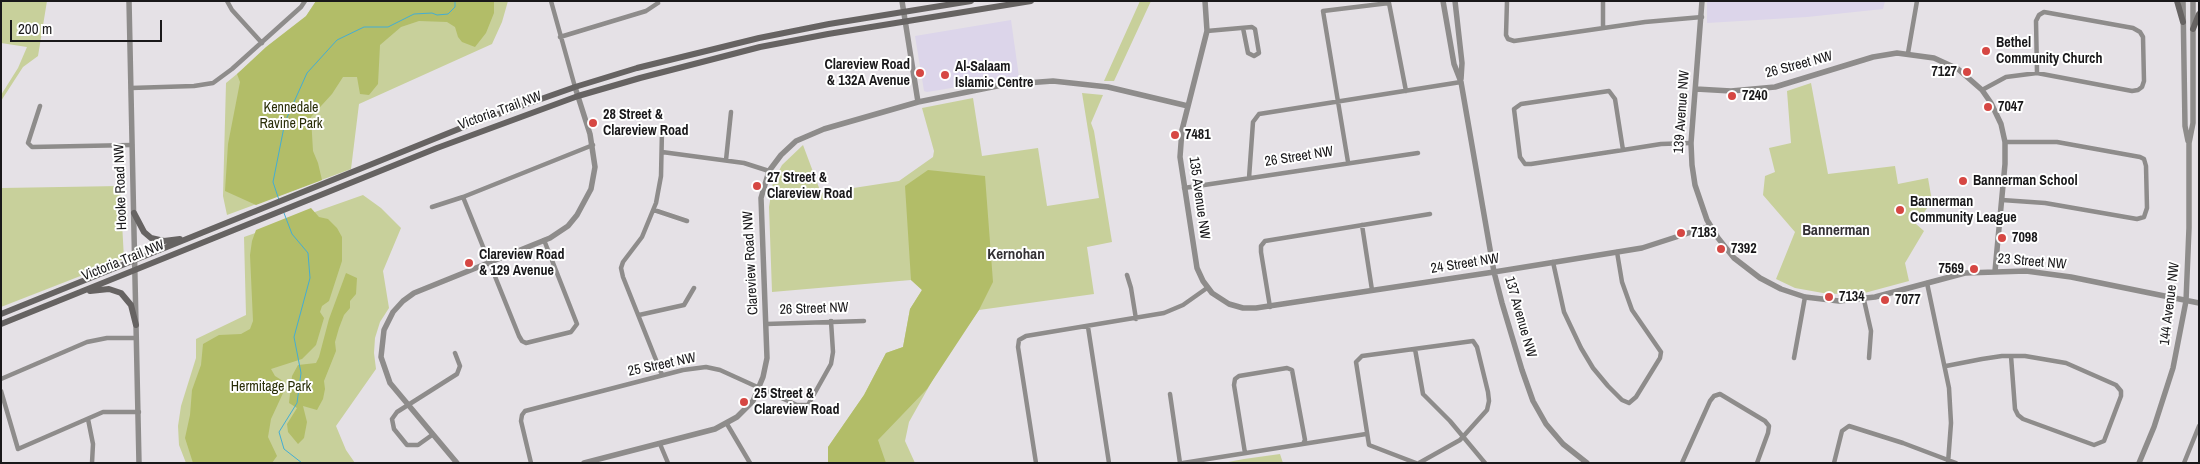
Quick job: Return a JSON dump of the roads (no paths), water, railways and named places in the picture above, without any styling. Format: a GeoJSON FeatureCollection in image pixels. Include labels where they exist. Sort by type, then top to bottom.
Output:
{"type":"FeatureCollection","features":[{"type":"Feature","properties":{"kind":"main road","name":"Victoria Trail NW"},"geometry":{"type":"LineString","coordinates":[[1,314],[476,122],[575,88],[637,68],[759,38],[971,1]]}},
{"type":"Feature","properties":{"kind":"main road","name":"Victoria Trail NW"},"geometry":{"type":"LineString","coordinates":[[1,324],[480,131],[578,96],[760,47],[1031,1]]}},
{"type":"Feature","properties":{"kind":"main road"},"geometry":{"type":"LineString","coordinates":[[2177,1],[2183,22]]}},
{"type":"Feature","properties":{"kind":"main road"},"geometry":{"type":"LineString","coordinates":[[2193,29],[2199,14]]}},
{"type":"Feature","properties":{"kind":"main road"},"geometry":{"type":"LineString","coordinates":[[134,213],[144,232],[151,238],[164,241],[198,234]]}},
{"type":"Feature","properties":{"kind":"main road"},"geometry":{"type":"LineString","coordinates":[[81,292],[108,289],[121,293],[131,305],[136,325]]}},
{"type":"Feature","properties":{"kind":"street","name":"Hooke Road NW"},"geometry":{"type":"LineString","coordinates":[[129,1],[139,463]]}},
{"type":"Feature","properties":{"kind":"street"},"geometry":{"type":"LineString","coordinates":[[227,1],[232,10],[262,43]]}},
{"type":"Feature","properties":{"kind":"street"},"geometry":{"type":"LineString","coordinates":[[131,88],[194,86],[213,83],[262,43],[301,8],[305,1]]}},
{"type":"Feature","properties":{"kind":"street"},"geometry":{"type":"LineString","coordinates":[[457,463],[390,383],[382,364],[381,344],[389,317],[403,301],[414,293],[544,240],[568,226],[585,203],[594,175],[593,145],[560,38],[551,1]]}},
{"type":"Feature","properties":{"kind":"street"},"geometry":{"type":"LineString","coordinates":[[902,1],[918,102]]}},
{"type":"Feature","properties":{"kind":"street","name":"135 Avenue NW"},"geometry":{"type":"LineString","coordinates":[[1205,1],[1207,31],[1188,106],[1180,147],[1184,188],[1197,268],[1207,288],[1222,301]]}},
{"type":"Feature","properties":{"kind":"street","name":"137 Avenue NW"},"geometry":{"type":"LineString","coordinates":[[1443,1],[1454,64],[1461,82],[1494,272],[1502,303],[1533,401],[1551,432],[1574,454],[1587,463]]}},
{"type":"Feature","properties":{"kind":"street","name":"137 Avenue NW"},"geometry":{"type":"LineString","coordinates":[[1455,1],[1462,63],[1461,82]]}},
{"type":"Feature","properties":{"kind":"street"},"geometry":{"type":"LineString","coordinates":[[1506,1],[1506,31],[1508,39],[1517,42],[1661,20],[1702,17]]}},
{"type":"Feature","properties":{"kind":"street"},"geometry":{"type":"LineString","coordinates":[[1603,1],[1603,28]]}},
{"type":"Feature","properties":{"kind":"street","name":"139 Avenue NW"},"geometry":{"type":"LineString","coordinates":[[1702,1],[1691,143],[1695,185],[1701,207],[1710,226],[1734,258],[1770,284]]}},
{"type":"Feature","properties":{"kind":"street"},"geometry":{"type":"LineString","coordinates":[[1908,53],[1916,1]]}},
{"type":"Feature","properties":{"kind":"street","name":"144 Avenue NW"},"geometry":{"type":"LineString","coordinates":[[2183,1],[2185,126],[2189,143]]}},
{"type":"Feature","properties":{"kind":"street","name":"144 Avenue NW"},"geometry":{"type":"LineString","coordinates":[[2139,463],[2154,427],[2173,368],[2186,301],[2189,250],[2189,143],[2193,123],[2193,1]]}},
{"type":"Feature","properties":{"kind":"street"},"geometry":{"type":"LineString","coordinates":[[560,38],[646,11],[658,3]]}},
{"type":"Feature","properties":{"kind":"street"},"geometry":{"type":"LineString","coordinates":[[1348,162],[1322,11],[1389,3],[1406,91]]}},
{"type":"Feature","properties":{"kind":"street"},"geometry":{"type":"LineString","coordinates":[[1982,90],[2018,74],[2037,73],[2132,91],[2141,89],[2144,81],[2143,39],[2140,32],[2133,28],[2049,12],[2040,14],[2036,21],[2037,73]]}},
{"type":"Feature","properties":{"kind":"street"},"geometry":{"type":"LineString","coordinates":[[1207,31],[1252,27],[1255,30],[1258,53],[1254,56],[1248,53],[1243,28]]}},
{"type":"Feature","properties":{"kind":"street","name":"26 Street NW"},"geometry":{"type":"LineString","coordinates":[[1696,89],[1730,91],[1766,88],[1796,81],[1873,56],[1908,53],[1934,58],[1951,65],[1982,90],[1998,117],[2005,142],[2002,200],[1995,270]]}},
{"type":"Feature","properties":{"kind":"street","name":"Clareview Road NW"},"geometry":{"type":"LineString","coordinates":[[584,463],[696,435],[727,424],[748,407],[760,388],[767,358],[760,212],[763,188],[769,172],[785,151],[805,136],[918,102],[997,86],[1053,81],[1108,86],[1188,106]]}},
{"type":"Feature","properties":{"kind":"street"},"geometry":{"type":"LineString","coordinates":[[1249,178],[1253,122],[1256,116],[1261,113],[1461,82]]}},
{"type":"Feature","properties":{"kind":"street"},"geometry":{"type":"LineString","coordinates":[[1623,150],[1615,99],[1612,93],[1606,90],[1521,104],[1515,107],[1514,114],[1520,157],[1523,163],[1531,164],[1623,150],[1661,144],[1691,143]]}},
{"type":"Feature","properties":{"kind":"street"},"geometry":{"type":"LineString","coordinates":[[40,106],[28,143],[32,148],[132,145]]}},
{"type":"Feature","properties":{"kind":"street"},"geometry":{"type":"LineString","coordinates":[[726,160],[731,112]]}},
{"type":"Feature","properties":{"kind":"street"},"geometry":{"type":"LineString","coordinates":[[662,130],[660,185],[654,210],[642,237],[623,262],[621,268],[623,278],[662,375]]}},
{"type":"Feature","properties":{"kind":"street"},"geometry":{"type":"LineString","coordinates":[[2002,200],[2045,203],[2134,218],[2144,217],[2147,208],[2146,166],[2144,159],[2137,156],[2057,142],[2005,142]]}},
{"type":"Feature","properties":{"kind":"street"},"geometry":{"type":"LineString","coordinates":[[432,207],[463,197],[593,145]]}},
{"type":"Feature","properties":{"kind":"street"},"geometry":{"type":"LineString","coordinates":[[662,152],[752,164],[769,172]]}},
{"type":"Feature","properties":{"kind":"street","name":"26 Street NW"},"geometry":{"type":"LineString","coordinates":[[1184,188],[1418,153]]}},
{"type":"Feature","properties":{"kind":"street"},"geometry":{"type":"LineString","coordinates":[[463,197],[519,336],[524,342],[532,342],[569,333],[575,329],[576,321],[544,240]]}},
{"type":"Feature","properties":{"kind":"street"},"geometry":{"type":"LineString","coordinates":[[654,210],[687,221]]}},
{"type":"Feature","properties":{"kind":"street"},"geometry":{"type":"LineString","coordinates":[[1270,306],[1261,252],[1263,243],[1270,239],[1430,214]]}},
{"type":"Feature","properties":{"kind":"street"},"geometry":{"type":"LineString","coordinates":[[1362,225],[1372,290]]}},
{"type":"Feature","properties":{"kind":"street","name":"24 Street NW"},"geometry":{"type":"LineString","coordinates":[[1222,301],[1243,308],[1270,306],[1494,272],[1617,252],[1669,241],[1710,226]]}},
{"type":"Feature","properties":{"kind":"street"},"geometry":{"type":"LineString","coordinates":[[1553,262],[1564,312],[1581,348],[1593,368],[1608,386],[1622,400],[1629,403],[1636,397],[1660,358],[1661,352],[1640,324],[1630,305],[1622,282],[1617,252]]}},
{"type":"Feature","properties":{"kind":"street","name":"23 Street NW"},"geometry":{"type":"LineString","coordinates":[[1770,284],[1806,297],[1839,302],[1864,300],[1965,273],[1995,270],[2026,271],[2055,274],[2199,303]]}},
{"type":"Feature","properties":{"kind":"street"},"geometry":{"type":"LineString","coordinates":[[1127,275],[1136,319]]}},
{"type":"Feature","properties":{"kind":"street"},"geometry":{"type":"LineString","coordinates":[[1927,283],[1946,366],[1951,410],[1948,461]]}},
{"type":"Feature","properties":{"kind":"street"},"geometry":{"type":"LineString","coordinates":[[639,315],[684,305],[694,288]]}},
{"type":"Feature","properties":{"kind":"street"},"geometry":{"type":"LineString","coordinates":[[1036,463],[1018,347],[1021,339],[1158,315],[1176,308],[1207,288]]}},
{"type":"Feature","properties":{"kind":"street"},"geometry":{"type":"LineString","coordinates":[[1794,358],[1806,297]]}},
{"type":"Feature","properties":{"kind":"street"},"geometry":{"type":"LineString","coordinates":[[1864,300],[1871,331],[1869,358]]}},
{"type":"Feature","properties":{"kind":"street","name":"25 Street NW"},"geometry":{"type":"LineString","coordinates":[[531,463],[522,425],[522,415],[529,409],[662,375],[706,367],[728,373],[798,405],[805,406],[812,401],[831,364],[833,352],[832,321]]}},
{"type":"Feature","properties":{"kind":"street","name":"26 Street NW"},"geometry":{"type":"LineString","coordinates":[[766,324],[864,321]]}},
{"type":"Feature","properties":{"kind":"street"},"geometry":{"type":"LineString","coordinates":[[1088,327],[1109,463]]}},
{"type":"Feature","properties":{"kind":"street"},"geometry":{"type":"LineString","coordinates":[[1,379],[87,342],[107,338],[136,338]]}},
{"type":"Feature","properties":{"kind":"street"},"geometry":{"type":"LineString","coordinates":[[1469,340],[1475,343],[1488,392],[1488,406],[1485,414],[1464,437],[1418,463],[1371,446],[1368,442],[1355,366],[1357,360],[1362,356],[1415,348],[1469,340]]}},
{"type":"Feature","properties":{"kind":"street"},"geometry":{"type":"LineString","coordinates":[[1415,348],[1423,394],[1464,437],[1485,463]]}},
{"type":"Feature","properties":{"kind":"street"},"geometry":{"type":"LineString","coordinates":[[432,435],[416,446],[404,442],[394,429],[392,419],[396,412],[457,374],[460,366],[455,354]]}},
{"type":"Feature","properties":{"kind":"street"},"geometry":{"type":"LineString","coordinates":[[1946,366],[1982,358],[2010,356],[2025,356],[2066,363],[2116,385],[2121,391],[2121,396],[2105,439],[2099,444],[2092,444],[2023,419],[2018,415],[2015,409],[2010,356]]}},
{"type":"Feature","properties":{"kind":"street"},"geometry":{"type":"LineString","coordinates":[[1245,453],[1234,385],[1235,379],[1239,376],[1288,368],[1292,370],[1305,440],[1303,444]]}},
{"type":"Feature","properties":{"kind":"street"},"geometry":{"type":"LineString","coordinates":[[1,391],[18,448],[103,412],[139,412]]}},
{"type":"Feature","properties":{"kind":"street"},"geometry":{"type":"LineString","coordinates":[[1170,394],[1182,463],[1366,434]]}},
{"type":"Feature","properties":{"kind":"street"},"geometry":{"type":"LineString","coordinates":[[1682,463],[1710,401],[1716,394],[1727,397],[1765,421],[1768,426],[1768,432],[1757,463]]}},
{"type":"Feature","properties":{"kind":"street"},"geometry":{"type":"LineString","coordinates":[[88,419],[93,444],[92,463]]}},
{"type":"Feature","properties":{"kind":"street"},"geometry":{"type":"LineString","coordinates":[[727,424],[750,463]]}},
{"type":"Feature","properties":{"kind":"street"},"geometry":{"type":"LineString","coordinates":[[2184,463],[2197,437],[2199,426]]}},
{"type":"Feature","properties":{"kind":"street"},"geometry":{"type":"LineString","coordinates":[[1834,463],[1842,431],[1846,427],[1903,442],[1956,463]]}},
{"type":"Feature","properties":{"kind":"street"},"geometry":{"type":"LineString","coordinates":[[660,444],[668,463]]}},
{"type":"Feature","properties":{"kind":"waterway"},"geometry":{"type":"LineString","coordinates":[[279,200],[273,182],[285,122],[307,73],[337,40],[364,27],[388,27],[414,14],[448,14],[455,7],[455,1]]}},
{"type":"Feature","properties":{"kind":"waterway"},"geometry":{"type":"LineString","coordinates":[[284,213],[292,234],[308,253],[310,278],[294,337],[301,373],[297,403],[279,432],[284,449],[302,463]]}},
{"type":"Feature","properties":{"kind":"place","name":"Bethel Community Church"},"geometry":{"type":"Point","coordinates":[1986,51]}},
{"type":"Feature","properties":{"kind":"place","name":"7127"},"geometry":{"type":"Point","coordinates":[1967,72]}},
{"type":"Feature","properties":{"kind":"place","name":"Clareview Road & 132A Avenue"},"geometry":{"type":"Point","coordinates":[920,73]}},
{"type":"Feature","properties":{"kind":"place","name":"Al-Salaam Islamic Centre"},"geometry":{"type":"Point","coordinates":[945,75]}},
{"type":"Feature","properties":{"kind":"place","name":"7240"},"geometry":{"type":"Point","coordinates":[1732,96]}},
{"type":"Feature","properties":{"kind":"place","name":"7047"},"geometry":{"type":"Point","coordinates":[1988,107]}},
{"type":"Feature","properties":{"kind":"place","name":"28 Street & Clareview Road"},"geometry":{"type":"Point","coordinates":[593,123]}},
{"type":"Feature","properties":{"kind":"place","name":"7481"},"geometry":{"type":"Point","coordinates":[1175,135]}},
{"type":"Feature","properties":{"kind":"place","name":"Bannerman School"},"geometry":{"type":"Point","coordinates":[1963,181]}},
{"type":"Feature","properties":{"kind":"place","name":"27 Street & Clareview Road"},"geometry":{"type":"Point","coordinates":[757,186]}},
{"type":"Feature","properties":{"kind":"place","name":"Bannerman Community League"},"geometry":{"type":"Point","coordinates":[1900,210]}},
{"type":"Feature","properties":{"kind":"place","name":"7183"},"geometry":{"type":"Point","coordinates":[1681,233]}},
{"type":"Feature","properties":{"kind":"place","name":"7098"},"geometry":{"type":"Point","coordinates":[2002,238]}},
{"type":"Feature","properties":{"kind":"place","name":"7392"},"geometry":{"type":"Point","coordinates":[1721,249]}},
{"type":"Feature","properties":{"kind":"place","name":"Clareview Road & 129 Avenue"},"geometry":{"type":"Point","coordinates":[469,263]}},
{"type":"Feature","properties":{"kind":"place","name":"7569"},"geometry":{"type":"Point","coordinates":[1974,269]}},
{"type":"Feature","properties":{"kind":"place","name":"7134"},"geometry":{"type":"Point","coordinates":[1829,297]}},
{"type":"Feature","properties":{"kind":"place","name":"7077"},"geometry":{"type":"Point","coordinates":[1885,300]}},
{"type":"Feature","properties":{"kind":"place","name":"25 Street & Clareview Road"},"geometry":{"type":"Point","coordinates":[744,402]}},
{"type":"Feature","properties":{"kind":"district","name":"Bannerman"},"geometry":{"type":"Point","coordinates":[1836,231]}},
{"type":"Feature","properties":{"kind":"district","name":"Kernohan"},"geometry":{"type":"Point","coordinates":[1016,255]}},
{"type":"Feature","properties":{"kind":"park label","name":"Kennedale Ravine Park"},"geometry":{"type":"Point","coordinates":[291,116]}},
{"type":"Feature","properties":{"kind":"park label","name":"Hermitage Park"},"geometry":{"type":"Point","coordinates":[271,387]}}]}
